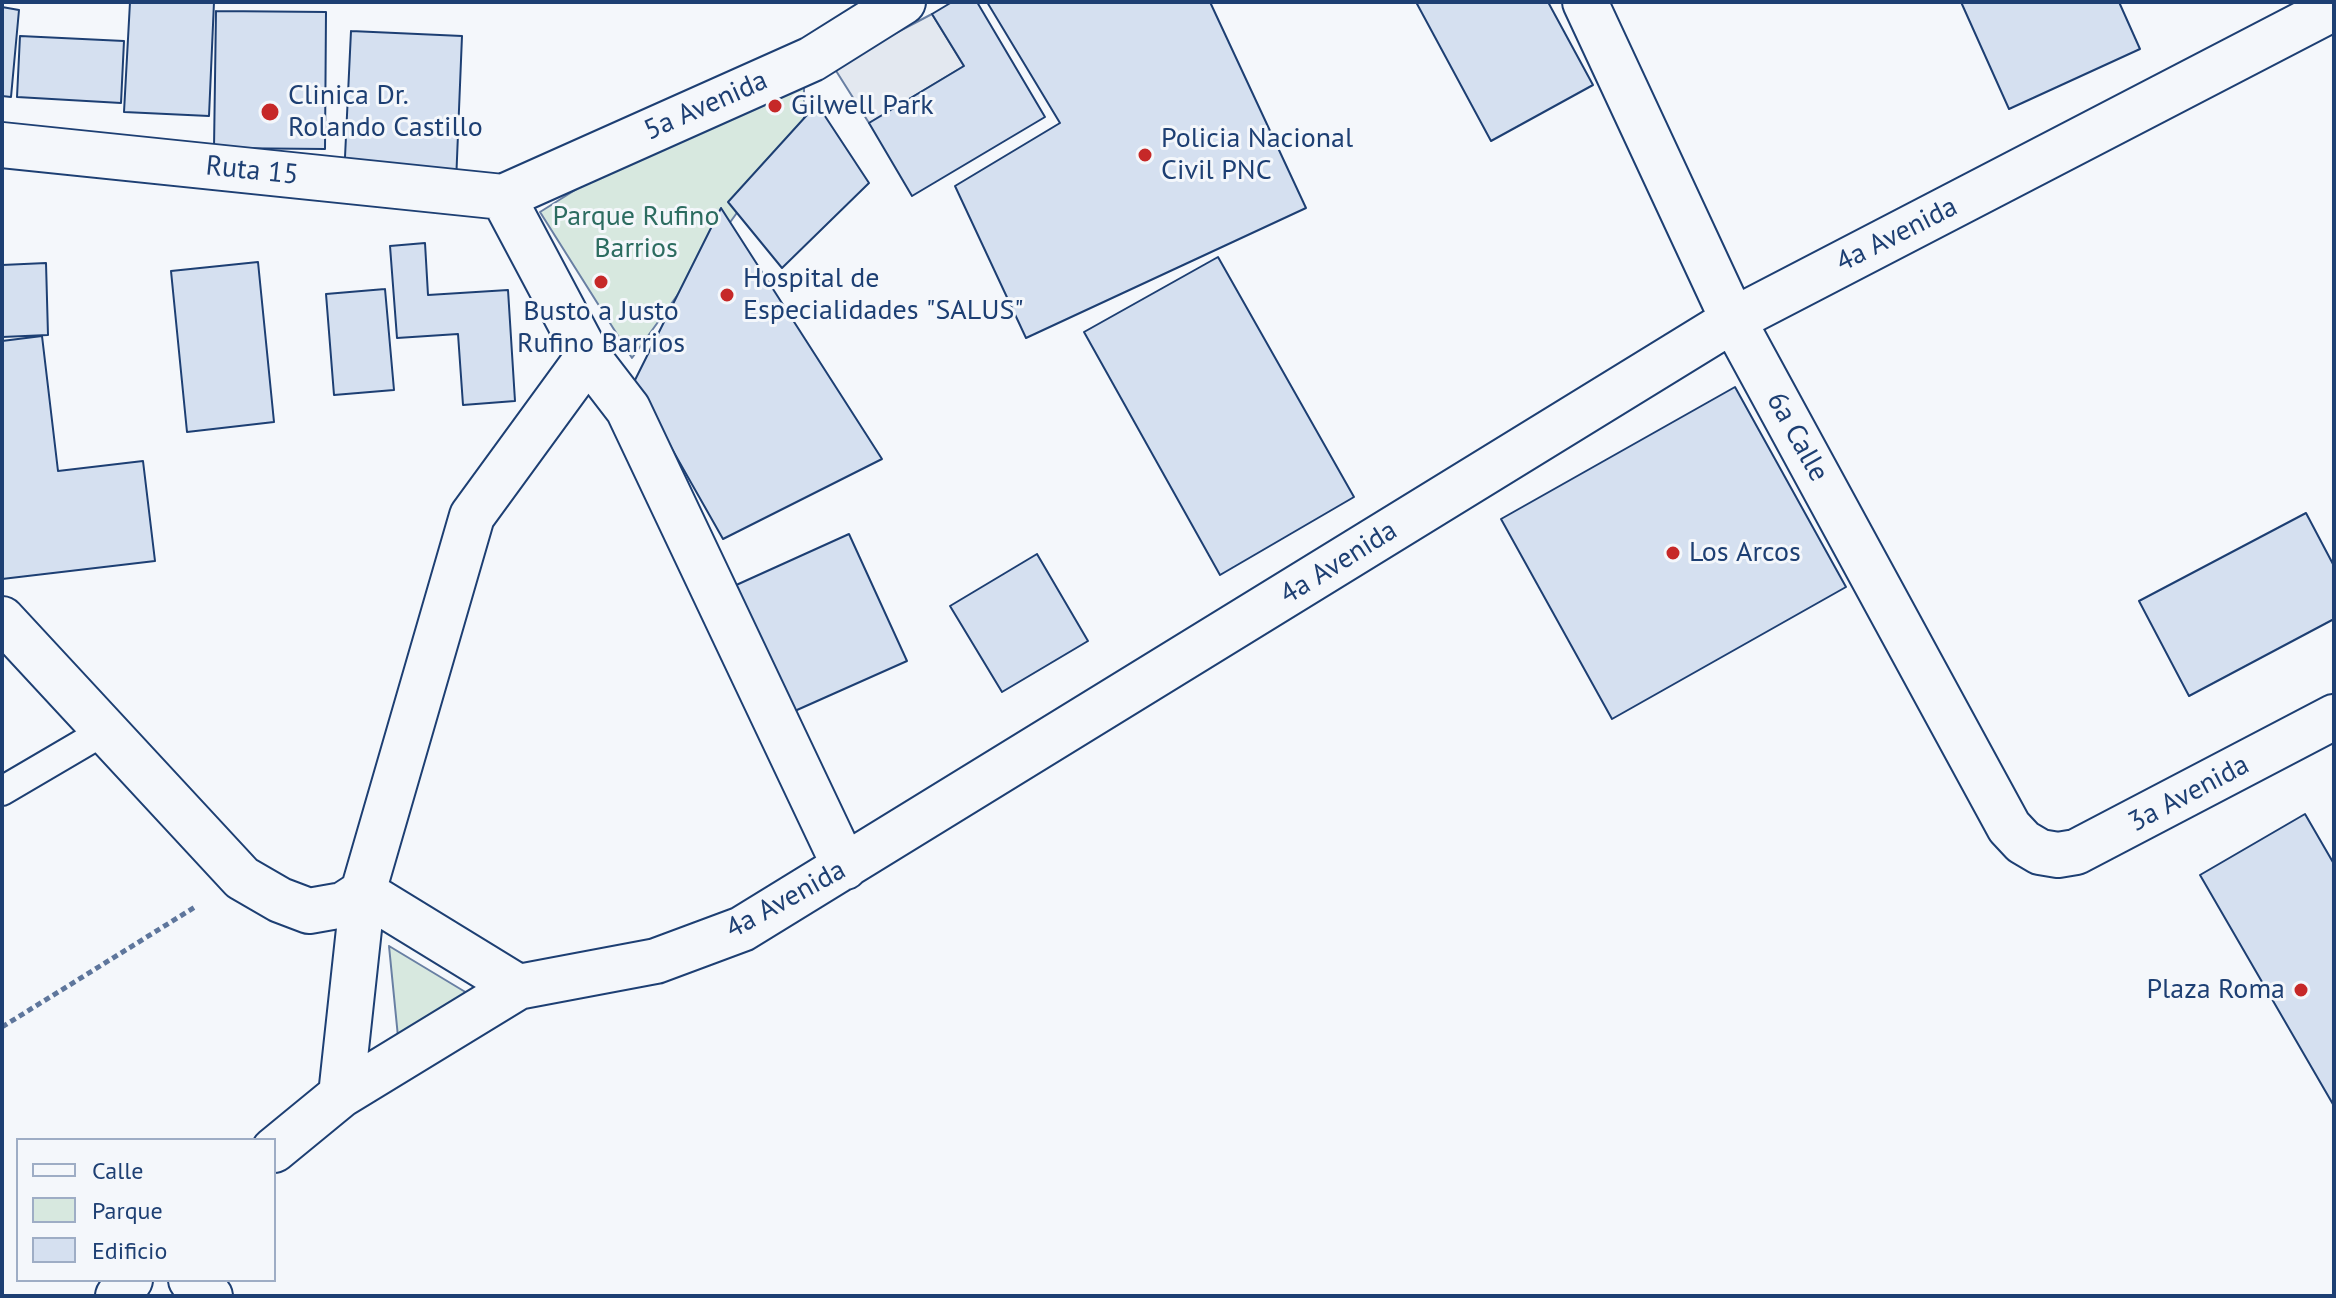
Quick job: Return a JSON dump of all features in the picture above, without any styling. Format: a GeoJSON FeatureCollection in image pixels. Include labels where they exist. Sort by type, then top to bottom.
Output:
{"type":"FeatureCollection","features":[{"type":"Feature","properties":{"kind":"street","name":"5a Avenida"},"geometry":{"type":"LineString","coordinates":[[503,197],[812,59],[903,2]]}},
{"type":"Feature","properties":{"kind":"street","name":"6a Calle"},"geometry":{"type":"LineString","coordinates":[[1585,2],[1733,320],[2009,827],[2023,842],[2040,852]]}},
{"type":"Feature","properties":{"kind":"street","name":"4a Avenida"},"geometry":{"type":"LineString","coordinates":[[341,1095],[518,987],[656,961],[742,929],[1733,320],[2334,10]]}},
{"type":"Feature","properties":{"kind":"street","name":"Ruta 15"},"geometry":{"type":"LineString","coordinates":[[2,145],[503,197]]}},
{"type":"Feature","properties":{"kind":"street"},"geometry":{"type":"LineString","coordinates":[[503,197],[588,357],[628,409],[845,867]]}},
{"type":"Feature","properties":{"kind":"street"},"geometry":{"type":"LineString","coordinates":[[276,1148],[341,1095],[363,892],[472,516],[588,357]]}},
{"type":"Feature","properties":{"kind":"street"},"geometry":{"type":"LineString","coordinates":[[2,619],[242,878],[280,900],[309,911],[343,905],[363,892]]}},
{"type":"Feature","properties":{"kind":"street","name":"3a Avenida"},"geometry":{"type":"LineString","coordinates":[[2040,852],[2058,855],[2076,852],[2334,717]]}},
{"type":"Feature","properties":{"kind":"street"},"geometry":{"type":"LineString","coordinates":[[363,892],[518,987]]}},
{"type":"Feature","properties":{"kind":"street"},"geometry":{"type":"LineString","coordinates":[[193,1282],[210,1296]]}},
{"type":"Feature","properties":{"kind":"lane"},"geometry":{"type":"LineString","coordinates":[[2,791],[106,730]]}},
{"type":"Feature","properties":{"kind":"path"},"geometry":{"type":"LineString","coordinates":[[2,1027],[242,878]]}},
{"type":"Feature","properties":{"kind":"green space","name":"Parque Rufino Barrios"},"geometry":{"type":"Polygon","coordinates":[[[804,80],[804,120],[632,358],[540,212],[666,133],[804,80]]]}},
{"type":"Feature","properties":{"kind":"green space"},"geometry":{"type":"Polygon","coordinates":[[[389,946],[477,999],[399,1047],[389,946]]]}},
{"type":"Feature","properties":{"kind":"shaded area"},"geometry":{"type":"Polygon","coordinates":[[[932,14],[964,66],[869,123],[833,66],[932,14]]]}},
{"type":"Feature","properties":{"kind":"building"},"geometry":{"type":"Polygon","coordinates":[[[130,2],[214,2],[209,116],[124,112],[130,2]]]}},
{"type":"Feature","properties":{"kind":"building"},"geometry":{"type":"Polygon","coordinates":[[[952,2],[977,2],[1045,117],[912,196],[869,123],[964,66],[932,14],[952,2]]]}},
{"type":"Feature","properties":{"kind":"building","name":"Policia Nacional Civil PNC"},"geometry":{"type":"Polygon","coordinates":[[[987,2],[1210,2],[1306,208],[1026,338],[955,186],[1060,123],[987,2]]]}},
{"type":"Feature","properties":{"kind":"building"},"geometry":{"type":"Polygon","coordinates":[[[1416,2],[1548,2],[1593,85],[1491,141],[1416,2]]]}},
{"type":"Feature","properties":{"kind":"building"},"geometry":{"type":"Polygon","coordinates":[[[1961,2],[2119,2],[2140,49],[2009,109],[1961,2]]]}},
{"type":"Feature","properties":{"kind":"building"},"geometry":{"type":"Polygon","coordinates":[[[2,7],[19,10],[11,97],[2,96],[2,7]]]}},
{"type":"Feature","properties":{"kind":"building","name":"Clinica Dr. Rolando Castillo"},"geometry":{"type":"Polygon","coordinates":[[[216,11],[326,12],[325,149],[214,148],[216,11]]]}},
{"type":"Feature","properties":{"kind":"building"},"geometry":{"type":"Polygon","coordinates":[[[351,31],[462,36],[456,183],[344,178],[351,31]]]}},
{"type":"Feature","properties":{"kind":"building"},"geometry":{"type":"Polygon","coordinates":[[[20,36],[124,41],[121,103],[17,97],[20,36]]]}},
{"type":"Feature","properties":{"kind":"building"},"geometry":{"type":"Polygon","coordinates":[[[817,104],[869,183],[782,268],[728,202],[817,104]]]}},
{"type":"Feature","properties":{"kind":"building","name":"Hospital de Especialidades \"SALUS\""},"geometry":{"type":"Polygon","coordinates":[[[721,208],[882,459],[723,539],[634,382],[721,208]]]}},
{"type":"Feature","properties":{"kind":"building"},"geometry":{"type":"Polygon","coordinates":[[[425,243],[428,295],[508,290],[515,401],[463,405],[458,334],[397,338],[390,246],[425,243]]]}},
{"type":"Feature","properties":{"kind":"building"},"geometry":{"type":"Polygon","coordinates":[[[1218,257],[1354,497],[1220,575],[1084,332],[1218,257]]]}},
{"type":"Feature","properties":{"kind":"building"},"geometry":{"type":"Polygon","coordinates":[[[258,262],[274,422],[187,432],[171,271],[258,262]]]}},
{"type":"Feature","properties":{"kind":"building"},"geometry":{"type":"Polygon","coordinates":[[[46,263],[48,335],[2,337],[2,265],[46,263]]]}},
{"type":"Feature","properties":{"kind":"building"},"geometry":{"type":"Polygon","coordinates":[[[385,289],[394,390],[334,395],[326,294],[385,289]]]}},
{"type":"Feature","properties":{"kind":"building"},"geometry":{"type":"Polygon","coordinates":[[[42,336],[58,471],[143,461],[155,561],[2,579],[2,341],[42,336]]]}},
{"type":"Feature","properties":{"kind":"building","name":"Los Arcos"},"geometry":{"type":"Polygon","coordinates":[[[1735,387],[1846,587],[1612,719],[1501,519],[1735,387]]]}},
{"type":"Feature","properties":{"kind":"building"},"geometry":{"type":"Polygon","coordinates":[[[2306,513],[2334,566],[2334,619],[2189,696],[2139,601],[2306,513]]]}},
{"type":"Feature","properties":{"kind":"building"},"geometry":{"type":"Polygon","coordinates":[[[849,534],[907,661],[779,718],[723,591],[849,534]]]}},
{"type":"Feature","properties":{"kind":"building"},"geometry":{"type":"Polygon","coordinates":[[[1037,554],[1088,641],[1002,692],[950,606],[1037,554]]]}},
{"type":"Feature","properties":{"kind":"building","name":"Plaza Roma"},"geometry":{"type":"Polygon","coordinates":[[[2305,814],[2334,864],[2334,1106],[2200,875],[2305,814]]]}},
{"type":"Feature","properties":{"kind":"place","name":"Gilwell Park"},"geometry":{"type":"Point","coordinates":[775,106]}},
{"type":"Feature","properties":{"kind":"place","name":"Clinica Dr. Rolando Castillo"},"geometry":{"type":"Point","coordinates":[270,112]}},
{"type":"Feature","properties":{"kind":"place","name":"Policia Nacional Civil PNC"},"geometry":{"type":"Point","coordinates":[1145,155]}},
{"type":"Feature","properties":{"kind":"place","name":"Busto a Justo Rufino Barrios"},"geometry":{"type":"Point","coordinates":[601,282]}},
{"type":"Feature","properties":{"kind":"place","name":"Hospital de Especialidades \"SALUS\""},"geometry":{"type":"Point","coordinates":[727,295]}},
{"type":"Feature","properties":{"kind":"place","name":"Los Arcos"},"geometry":{"type":"Point","coordinates":[1673,553]}},
{"type":"Feature","properties":{"kind":"place","name":"Plaza Roma"},"geometry":{"type":"Point","coordinates":[2301,990]}}]}
